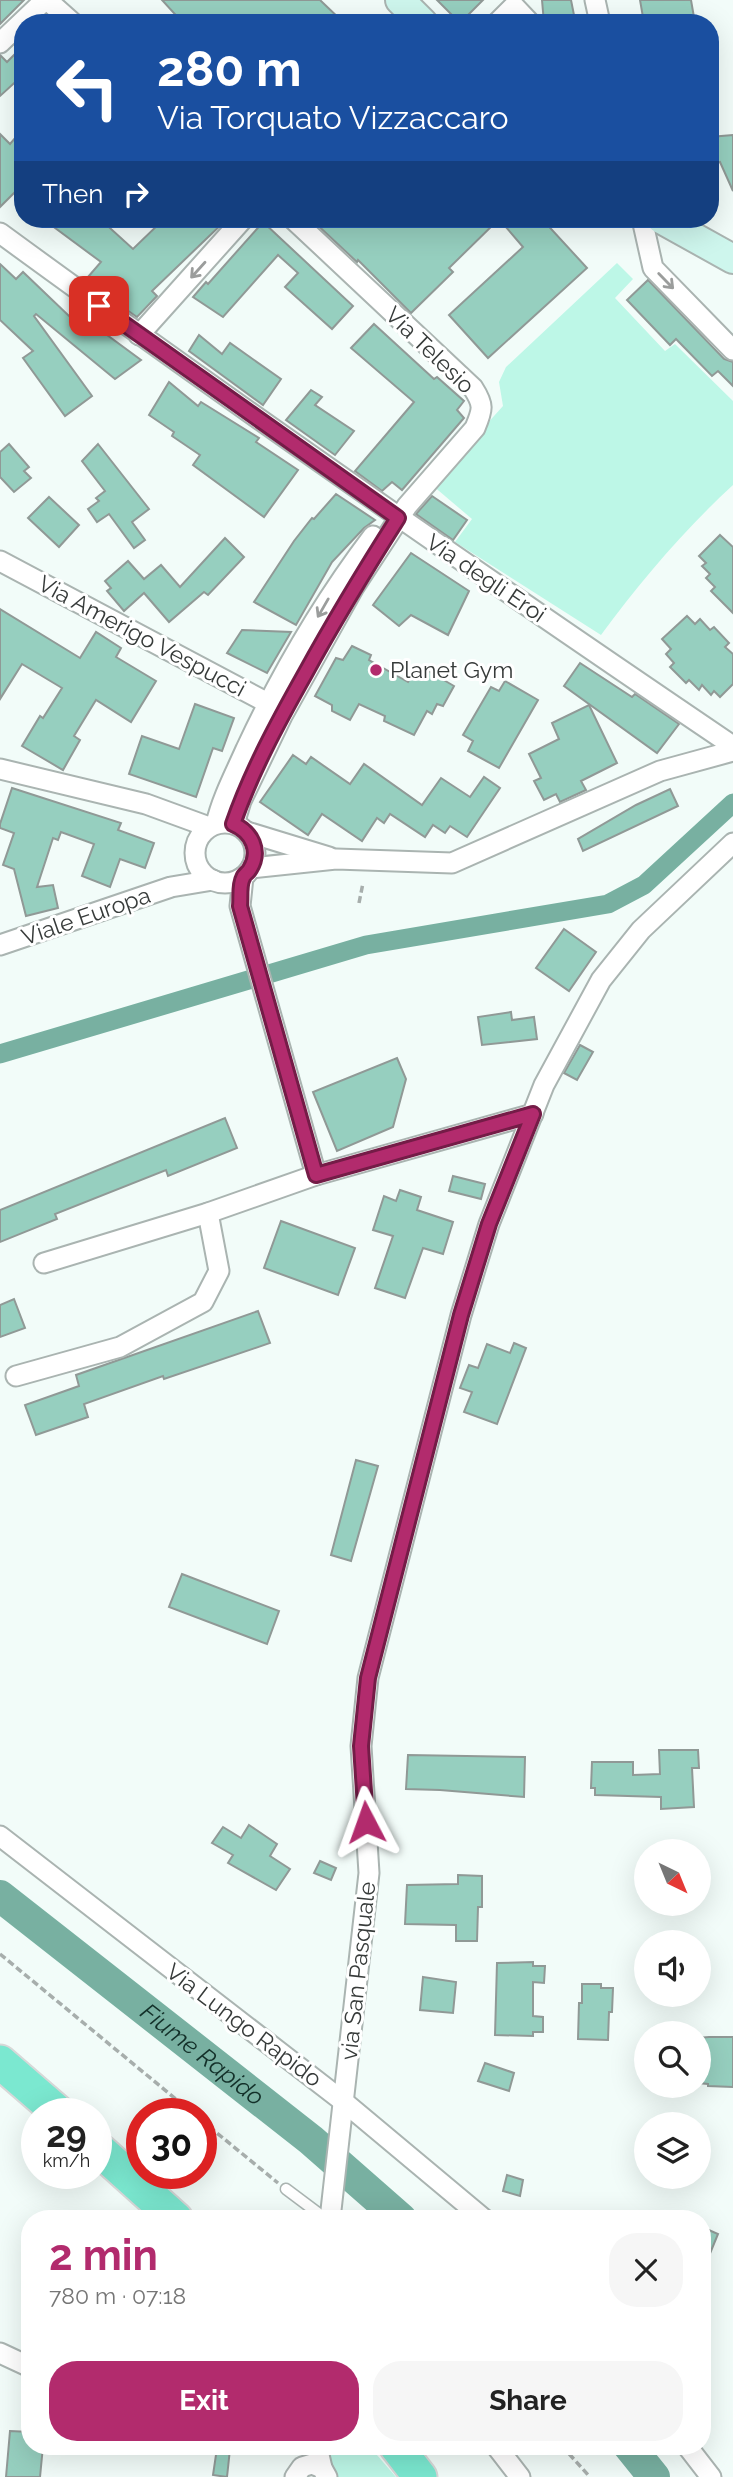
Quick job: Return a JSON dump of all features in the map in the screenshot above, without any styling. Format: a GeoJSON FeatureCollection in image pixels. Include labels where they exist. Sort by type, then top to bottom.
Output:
{"type":"FeatureCollection","features":[{"type":"Feature","properties":{"kind":"highway"},"geometry":{"type":"LineString","coordinates":[[0,2062],[42,2098]]}},
{"type":"Feature","properties":{"kind":"highway"},"geometry":{"type":"LineString","coordinates":[[112,2161],[166,2210]]}},
{"type":"Feature","properties":{"kind":"highway"},"geometry":{"type":"LineString","coordinates":[[403,2455],[420,2477]]}},
{"type":"Feature","properties":{"kind":"main road"},"geometry":{"type":"LineString","coordinates":[[400,0],[414,14]]}},
{"type":"Feature","properties":{"kind":"main road"},"geometry":{"type":"LineString","coordinates":[[677,228],[733,259]]}},
{"type":"Feature","properties":{"kind":"street"},"geometry":{"type":"LineString","coordinates":[[31,14],[46,0],[62,14]]}},
{"type":"Feature","properties":{"kind":"street"},"geometry":{"type":"LineString","coordinates":[[505,14],[513,6],[521,14]]}},
{"type":"Feature","properties":{"kind":"street"},"geometry":{"type":"LineString","coordinates":[[0,43],[14,30]]}},
{"type":"Feature","properties":{"kind":"street"},"geometry":{"type":"LineString","coordinates":[[139,335],[235,228]]}},
{"type":"Feature","properties":{"kind":"street","name":"Via Telesio"},"geometry":{"type":"LineString","coordinates":[[226,827],[241,801],[276,707],[354,587],[394,516],[475,428],[481,414],[482,402],[472,388],[303,228]]}},
{"type":"Feature","properties":{"kind":"street"},"geometry":{"type":"LineString","coordinates":[[644,228],[653,268],[733,350]]}},
{"type":"Feature","properties":{"kind":"street","name":"Via degli Eroi"},"geometry":{"type":"LineString","coordinates":[[0,233],[394,516],[727,742],[733,751]]}},
{"type":"Feature","properties":{"kind":"street","name":"Via Amerigo Vespucci"},"geometry":{"type":"LineString","coordinates":[[0,561],[276,707]]}},
{"type":"Feature","properties":{"kind":"street"},"geometry":{"type":"LineString","coordinates":[[218,881],[247,873],[336,859],[452,863],[660,771],[733,751]]}},
{"type":"Feature","properties":{"kind":"street"},"geometry":{"type":"LineString","coordinates":[[0,769],[166,810],[336,859]]}},
{"type":"Feature","properties":{"kind":"street"},"geometry":{"type":"LineString","coordinates":[[166,810],[190,835],[196,858],[206,876],[218,881],[240,906],[316,1175]]}},
{"type":"Feature","properties":{"kind":"street"},"geometry":{"type":"LineString","coordinates":[[196,858],[197,843],[226,827]]}},
{"type":"Feature","properties":{"kind":"street"},"geometry":{"type":"LineString","coordinates":[[226,827],[253,840],[255,849],[240,906]]}},
{"type":"Feature","properties":{"kind":"street","name":"via San Pasquale"},"geometry":{"type":"LineString","coordinates":[[330,2210],[369,1873],[361,1746],[368,1678],[461,1315],[489,1224],[544,1085],[601,980],[641,930],[733,843]]}},
{"type":"Feature","properties":{"kind":"street","name":"Viale Europa"},"geometry":{"type":"LineString","coordinates":[[171,887],[196,858]]}},
{"type":"Feature","properties":{"kind":"street","name":"Viale Europa"},"geometry":{"type":"LineString","coordinates":[[0,945],[171,887],[218,881]]}},
{"type":"Feature","properties":{"kind":"street"},"geometry":{"type":"LineString","coordinates":[[44,1263],[208,1213],[316,1175],[533,1114]]}},
{"type":"Feature","properties":{"kind":"street"},"geometry":{"type":"LineString","coordinates":[[16,1376],[120,1347],[203,1302],[219,1271],[208,1213]]}},
{"type":"Feature","properties":{"kind":"street","name":"Via Lungo Rapido"},"geometry":{"type":"LineString","coordinates":[[0,1836],[473,2210]]}},
{"type":"Feature","properties":{"kind":"street"},"geometry":{"type":"LineString","coordinates":[[0,2353],[21,2363]]}},
{"type":"Feature","properties":{"kind":"street"},"geometry":{"type":"LineString","coordinates":[[297,2474],[308,2455]]}},
{"type":"Feature","properties":{"kind":"street"},"geometry":{"type":"LineString","coordinates":[[316,2455],[325,2473]]}},
{"type":"Feature","properties":{"kind":"street"},"geometry":{"type":"LineString","coordinates":[[503,2455],[520,2477]]}},
{"type":"Feature","properties":{"kind":"street"},"geometry":{"type":"LineString","coordinates":[[694,2455],[711,2477]]}},
{"type":"Feature","properties":{"kind":"street"},"geometry":{"type":"LineString","coordinates":[[297,2474],[302,2467],[312,2464],[325,2473]]}},
{"type":"Feature","properties":{"kind":"lane"},"geometry":{"type":"LineString","coordinates":[[286,2189],[319,2210]]}},
{"type":"Feature","properties":{"kind":"path"},"geometry":{"type":"LineString","coordinates":[[359,904],[363,883]]}},
{"type":"Feature","properties":{"kind":"path"},"geometry":{"type":"LineString","coordinates":[[0,1954],[175,2098]]}},
{"type":"Feature","properties":{"kind":"path"},"geometry":{"type":"LineString","coordinates":[[217,2133],[286,2189]]}},
{"type":"Feature","properties":{"kind":"path"},"geometry":{"type":"LineString","coordinates":[[570,2455],[590,2477]]}},
{"type":"Feature","properties":{"kind":"green space"},"geometry":{"type":"Polygon","coordinates":[[[617,263],[633,279],[615,298],[665,351],[675,344],[733,401],[733,485],[663,557],[601,635],[455,542],[472,519],[432,485],[503,406],[499,382],[506,367],[617,263]]]}},
{"type":"Feature","properties":{"kind":"green space"},"geometry":{"type":"Polygon","coordinates":[[[326,2455],[377,2455],[396,2477],[333,2477],[326,2455]]]}},
{"type":"Feature","properties":{"kind":"building"},"geometry":{"type":"Polygon","coordinates":[[[0,0],[24,0],[0,24],[0,0]]]}},
{"type":"Feature","properties":{"kind":"building"},"geometry":{"type":"Polygon","coordinates":[[[162,0],[320,0],[335,14],[175,14],[162,0]]]}},
{"type":"Feature","properties":{"kind":"building"},"geometry":{"type":"Polygon","coordinates":[[[437,0],[483,0],[469,14],[451,14],[437,0]]]}},
{"type":"Feature","properties":{"kind":"building"},"geometry":{"type":"Polygon","coordinates":[[[542,0],[571,0],[574,14],[543,14],[542,0]]]}},
{"type":"Feature","properties":{"kind":"building"},"geometry":{"type":"Polygon","coordinates":[[[640,0],[691,0],[693,14],[642,14],[640,0]]]}},
{"type":"Feature","properties":{"kind":"building"},"geometry":{"type":"Polygon","coordinates":[[[0,55],[7,62],[14,55],[14,83],[0,96],[0,55]]]}},
{"type":"Feature","properties":{"kind":"building"},"geometry":{"type":"Polygon","coordinates":[[[0,134],[10,144],[14,139],[14,193],[0,207],[0,134]]]}},
{"type":"Feature","properties":{"kind":"building"},"geometry":{"type":"Polygon","coordinates":[[[733,135],[733,191],[719,162],[719,136],[733,135]]]}},
{"type":"Feature","properties":{"kind":"building"},"geometry":{"type":"Polygon","coordinates":[[[55,228],[110,228],[133,249],[155,228],[218,228],[152,291],[157,296],[137,317],[114,301],[88,277],[101,262],[55,228]]]}},
{"type":"Feature","properties":{"kind":"building"},"geometry":{"type":"Polygon","coordinates":[[[258,228],[269,228],[353,306],[332,329],[285,287],[298,273],[278,255],[223,317],[193,297],[206,282],[208,284],[258,228]]]}},
{"type":"Feature","properties":{"kind":"building"},"geometry":{"type":"Polygon","coordinates":[[[321,228],[490,228],[449,268],[453,272],[411,313],[358,260],[357,262],[321,228]]]}},
{"type":"Feature","properties":{"kind":"building"},"geometry":{"type":"Polygon","coordinates":[[[507,228],[550,228],[587,268],[488,358],[449,315],[523,247],[507,228]]]}},
{"type":"Feature","properties":{"kind":"building"},"geometry":{"type":"Polygon","coordinates":[[[0,264],[16,279],[23,272],[69,316],[73,310],[141,360],[115,379],[36,314],[34,316],[92,396],[65,416],[23,358],[33,351],[0,320],[0,264]]]}},
{"type":"Feature","properties":{"kind":"building"},"geometry":{"type":"Polygon","coordinates":[[[648,280],[724,359],[733,362],[733,386],[718,371],[712,376],[676,339],[670,345],[627,300],[648,280]]]}},
{"type":"Feature","properties":{"kind":"building"},"geometry":{"type":"Polygon","coordinates":[[[374,324],[434,379],[437,377],[464,401],[457,410],[464,418],[402,490],[392,482],[382,491],[355,471],[414,402],[351,348],[374,324]]]}},
{"type":"Feature","properties":{"kind":"building"},"geometry":{"type":"Polygon","coordinates":[[[199,335],[222,354],[230,343],[281,379],[263,405],[189,351],[199,335]]]}},
{"type":"Feature","properties":{"kind":"building"},"geometry":{"type":"Polygon","coordinates":[[[169,382],[198,406],[201,402],[259,438],[256,442],[298,470],[264,517],[193,465],[200,455],[172,436],[174,432],[149,415],[169,382]]]}},
{"type":"Feature","properties":{"kind":"building"},"geometry":{"type":"Polygon","coordinates":[[[311,390],[322,397],[315,405],[354,431],[335,455],[286,420],[311,390]]]}},
{"type":"Feature","properties":{"kind":"building"},"geometry":{"type":"Polygon","coordinates":[[[9,444],[29,467],[24,471],[31,478],[14,492],[0,477],[0,452],[9,444]]]}},
{"type":"Feature","properties":{"kind":"building"},"geometry":{"type":"Polygon","coordinates":[[[98,444],[149,509],[132,522],[145,540],[134,548],[109,514],[97,522],[88,509],[99,501],[96,498],[105,491],[82,461],[98,444]]]}},
{"type":"Feature","properties":{"kind":"building"},"geometry":{"type":"Polygon","coordinates":[[[336,494],[375,520],[332,562],[296,625],[254,602],[294,541],[336,494]]]}},
{"type":"Feature","properties":{"kind":"building"},"geometry":{"type":"Polygon","coordinates":[[[432,496],[467,520],[453,540],[416,514],[432,496]]]}},
{"type":"Feature","properties":{"kind":"building"},"geometry":{"type":"Polygon","coordinates":[[[49,497],[79,525],[59,547],[28,518],[49,497]]]}},
{"type":"Feature","properties":{"kind":"building"},"geometry":{"type":"Polygon","coordinates":[[[720,535],[733,547],[733,613],[711,591],[715,587],[706,578],[710,574],[702,566],[706,563],[699,556],[720,535]]]}},
{"type":"Feature","properties":{"kind":"building"},"geometry":{"type":"Polygon","coordinates":[[[225,538],[244,557],[208,595],[204,592],[169,622],[144,593],[124,611],[107,591],[111,588],[105,581],[128,561],[144,579],[161,565],[180,587],[225,538]]]}},
{"type":"Feature","properties":{"kind":"building"},"geometry":{"type":"Polygon","coordinates":[[[411,553],[469,591],[448,635],[411,615],[399,626],[373,605],[411,553]]]}},
{"type":"Feature","properties":{"kind":"building"},"geometry":{"type":"Polygon","coordinates":[[[0,609],[80,658],[96,632],[121,648],[116,657],[156,681],[131,722],[96,700],[74,736],[80,740],[63,770],[22,746],[40,716],[43,718],[62,688],[22,664],[0,699],[0,609]]]}},
{"type":"Feature","properties":{"kind":"building"},"geometry":{"type":"Polygon","coordinates":[[[687,616],[695,624],[700,619],[710,630],[714,627],[729,643],[725,647],[733,654],[733,684],[720,697],[714,691],[711,695],[702,685],[699,690],[689,680],[686,683],[670,667],[674,663],[666,654],[671,649],[662,639],[687,616]]]}},
{"type":"Feature","properties":{"kind":"building"},"geometry":{"type":"Polygon","coordinates":[[[242,630],[291,632],[267,673],[227,653],[242,630]]]}},
{"type":"Feature","properties":{"kind":"building"},"geometry":{"type":"Polygon","coordinates":[[[352,646],[371,655],[369,660],[408,682],[418,665],[454,686],[443,706],[437,704],[432,714],[427,711],[414,735],[384,721],[385,716],[359,704],[350,720],[332,711],[332,705],[315,696],[336,658],[343,660],[352,646]]]}},
{"type":"Feature","properties":{"kind":"building"},"geometry":{"type":"Polygon","coordinates":[[[580,663],[632,697],[635,694],[679,724],[657,753],[564,686],[580,663]]]}},
{"type":"Feature","properties":{"kind":"building"},"geometry":{"type":"Polygon","coordinates":[[[505,681],[538,700],[499,768],[468,751],[473,741],[463,735],[491,687],[499,691],[505,681]]]}},
{"type":"Feature","properties":{"kind":"building"},"geometry":{"type":"Polygon","coordinates":[[[195,704],[234,718],[222,751],[213,748],[196,797],[129,774],[142,736],[179,749],[195,704]]]}},
{"type":"Feature","properties":{"kind":"building"},"geometry":{"type":"Polygon","coordinates":[[[589,705],[617,763],[581,781],[586,790],[560,802],[556,794],[544,800],[534,781],[541,778],[529,754],[559,739],[552,723],[589,705]]]}},
{"type":"Feature","properties":{"kind":"building"},"geometry":{"type":"Polygon","coordinates":[[[293,755],[306,764],[311,757],[350,784],[364,764],[422,805],[441,778],[470,797],[484,777],[500,788],[467,837],[450,826],[445,833],[433,825],[425,837],[390,814],[384,823],[377,818],[362,841],[322,814],[308,835],[260,802],[293,755]]]}},
{"type":"Feature","properties":{"kind":"building"},"geometry":{"type":"Polygon","coordinates":[[[12,788],[121,823],[118,830],[154,843],[145,868],[120,859],[110,887],[82,876],[94,844],[61,832],[58,840],[53,838],[37,887],[53,885],[58,908],[26,916],[14,869],[3,865],[14,833],[0,828],[0,824],[12,788]]]}},
{"type":"Feature","properties":{"kind":"building"},"geometry":{"type":"Polygon","coordinates":[[[670,789],[678,806],[583,851],[578,839],[636,805],[670,789]]]}},
{"type":"Feature","properties":{"kind":"building"},"geometry":{"type":"Polygon","coordinates":[[[564,929],[596,952],[569,991],[536,968],[564,929]]]}},
{"type":"Feature","properties":{"kind":"building"},"geometry":{"type":"Polygon","coordinates":[[[511,1012],[512,1020],[534,1017],[537,1039],[482,1045],[478,1017],[511,1012]]]}},
{"type":"Feature","properties":{"kind":"building"},"geometry":{"type":"Polygon","coordinates":[[[580,1045],[593,1052],[577,1080],[564,1073],[580,1045]]]}},
{"type":"Feature","properties":{"kind":"building"},"geometry":{"type":"Polygon","coordinates":[[[397,1058],[406,1079],[393,1127],[337,1151],[313,1092],[397,1058]]]}},
{"type":"Feature","properties":{"kind":"building"},"geometry":{"type":"Polygon","coordinates":[[[225,1118],[237,1148],[168,1176],[166,1170],[55,1214],[57,1219],[0,1242],[0,1210],[225,1118]]]}},
{"type":"Feature","properties":{"kind":"building"},"geometry":{"type":"Polygon","coordinates":[[[453,1176],[485,1184],[481,1199],[449,1191],[453,1176]]]}},
{"type":"Feature","properties":{"kind":"building"},"geometry":{"type":"Polygon","coordinates":[[[400,1190],[421,1197],[417,1210],[453,1222],[443,1254],[423,1248],[405,1298],[375,1288],[393,1236],[373,1230],[384,1196],[396,1201],[400,1190]]]}},
{"type":"Feature","properties":{"kind":"building"},"geometry":{"type":"Polygon","coordinates":[[[281,1221],[355,1248],[338,1295],[264,1268],[281,1221]]]}},
{"type":"Feature","properties":{"kind":"building"},"geometry":{"type":"Polygon","coordinates":[[[14,1299],[25,1328],[0,1337],[0,1305],[14,1299]]]}},
{"type":"Feature","properties":{"kind":"building"},"geometry":{"type":"Polygon","coordinates":[[[258,1311],[270,1343],[84,1404],[88,1417],[36,1435],[25,1405],[79,1386],[76,1375],[258,1311]]]}},
{"type":"Feature","properties":{"kind":"building"},"geometry":{"type":"Polygon","coordinates":[[[514,1343],[526,1348],[497,1424],[464,1412],[472,1392],[460,1388],[469,1365],[478,1368],[487,1344],[510,1353],[514,1343]]]}},
{"type":"Feature","properties":{"kind":"building"},"geometry":{"type":"Polygon","coordinates":[[[356,1460],[378,1466],[351,1561],[331,1555],[356,1460]]]}},
{"type":"Feature","properties":{"kind":"building"},"geometry":{"type":"Polygon","coordinates":[[[182,1574],[279,1611],[267,1644],[169,1607],[182,1574]]]}},
{"type":"Feature","properties":{"kind":"building"},"geometry":{"type":"Polygon","coordinates":[[[659,1750],[698,1750],[699,1768],[692,1768],[694,1807],[661,1809],[661,1797],[595,1795],[595,1788],[591,1788],[592,1762],[633,1762],[633,1775],[660,1774],[659,1750]]]}},
{"type":"Feature","properties":{"kind":"building"},"geometry":{"type":"Polygon","coordinates":[[[408,1755],[525,1757],[524,1797],[406,1789],[408,1755]]]}},
{"type":"Feature","properties":{"kind":"building"},"geometry":{"type":"Polygon","coordinates":[[[249,1825],[277,1844],[270,1856],[290,1869],[276,1890],[228,1863],[233,1855],[212,1843],[223,1827],[241,1838],[249,1825]]]}},
{"type":"Feature","properties":{"kind":"building"},"geometry":{"type":"Polygon","coordinates":[[[320,1861],[336,1868],[331,1880],[314,1873],[320,1861]]]}},
{"type":"Feature","properties":{"kind":"building"},"geometry":{"type":"Polygon","coordinates":[[[458,1875],[482,1876],[482,1907],[478,1907],[477,1941],[456,1941],[456,1925],[405,1924],[407,1885],[458,1884],[458,1875]]]}},
{"type":"Feature","properties":{"kind":"building"},"geometry":{"type":"Polygon","coordinates":[[[533,1962],[533,1966],[545,1966],[544,1983],[533,1982],[533,2016],[543,2017],[543,2032],[533,2032],[533,2036],[495,2035],[497,1963],[533,1962]]]}},
{"type":"Feature","properties":{"kind":"building"},"geometry":{"type":"Polygon","coordinates":[[[423,1977],[456,1982],[453,2013],[420,2010],[423,1977]]]}},
{"type":"Feature","properties":{"kind":"building"},"geometry":{"type":"Polygon","coordinates":[[[582,1984],[601,1984],[601,1988],[613,1988],[608,2040],[578,2039],[582,1984]]]}},
{"type":"Feature","properties":{"kind":"building"},"geometry":{"type":"Polygon","coordinates":[[[711,2037],[733,2037],[733,2087],[711,2086],[711,2037]]]}},
{"type":"Feature","properties":{"kind":"building"},"geometry":{"type":"Polygon","coordinates":[[[485,2063],[514,2073],[509,2091],[478,2081],[485,2063]]]}},
{"type":"Feature","properties":{"kind":"building"},"geometry":{"type":"Polygon","coordinates":[[[507,2175],[523,2180],[520,2196],[503,2191],[507,2175]]]}},
{"type":"Feature","properties":{"kind":"building"},"geometry":{"type":"Polygon","coordinates":[[[711,2231],[718,2234],[711,2251],[711,2231]]]}},
{"type":"Feature","properties":{"kind":"building"},"geometry":{"type":"Polygon","coordinates":[[[10,2431],[21,2432],[21,2455],[42,2455],[40,2477],[6,2477],[10,2431]]]}},
{"type":"Feature","properties":{"kind":"building"},"geometry":{"type":"Polygon","coordinates":[[[216,2455],[229,2455],[227,2477],[213,2475],[216,2455]]]}},
{"type":"Feature","properties":{"kind":"waterway"},"geometry":{"type":"LineString","coordinates":[[0,1054],[366,945],[608,904],[644,885],[733,803]]}},
{"type":"Feature","properties":{"kind":"waterway","name":"Fiume Rapido"},"geometry":{"type":"LineString","coordinates":[[0,1896],[311,2140],[391,2210]]}},
{"type":"Feature","properties":{"kind":"waterway","name":"Fiume Rapido"},"geometry":{"type":"LineString","coordinates":[[636,2455],[654,2477]]}},
{"type":"Feature","properties":{"kind":"place","name":"Planet Gym"},"geometry":{"type":"Point","coordinates":[376,670]}},
{"type":"Feature","properties":{"kind":"route"},"geometry":{"type":"LineString","coordinates":[[99,306],[398,518],[354,587],[284,711],[241,801],[233,824],[241,827],[253,840],[255,859],[243,877],[240,906],[316,1175],[533,1114],[489,1224],[461,1315],[368,1678],[361,1746],[366,1822]]}}]}
